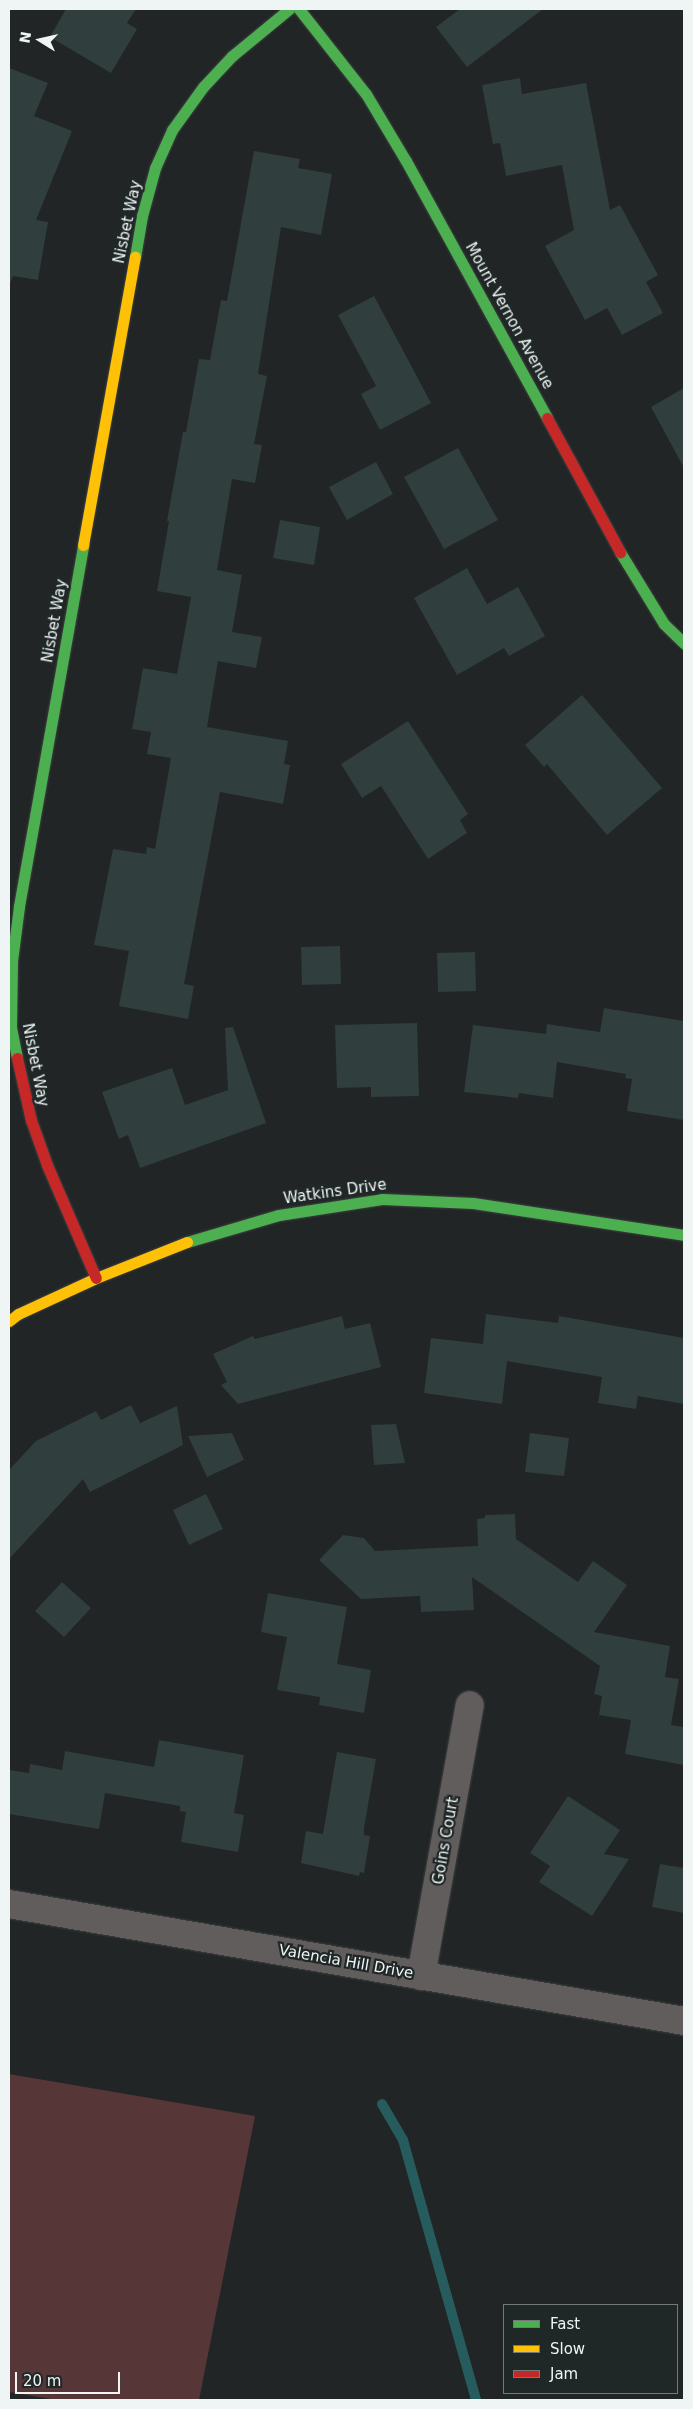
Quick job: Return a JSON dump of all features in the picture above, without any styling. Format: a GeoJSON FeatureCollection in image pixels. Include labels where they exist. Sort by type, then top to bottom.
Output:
{"type":"FeatureCollection","features":[{"type":"Feature","properties":{"kind":"street","name":"Nisbet Way"},"geometry":{"type":"LineString","coordinates":[[96,1278],[47,1165],[31,1120],[13,1038],[11,1028],[12,961],[19,906],[142,216],[155,168],[172,130],[203,87],[232,56],[289,9]]}},
{"type":"Feature","properties":{"kind":"street","name":"Mount Vernon Avenue"},"geometry":{"type":"LineString","coordinates":[[299,9],[366,94],[406,161],[634,577],[664,624],[684,643]]}},
{"type":"Feature","properties":{"kind":"street","name":"Watkins Drive"},"geometry":{"type":"LineString","coordinates":[[9,1321],[18,1314],[96,1278],[193,1240],[279,1215],[382,1199],[473,1203],[684,1235]]}},
{"type":"Feature","properties":{"kind":"street","name":"Goins Court"},"geometry":{"type":"LineString","coordinates":[[421,1976],[470,1706]]}},
{"type":"Feature","properties":{"kind":"street","name":"Valencia Hill Drive"},"geometry":{"type":"LineString","coordinates":[[9,1904],[684,2020]]}},
{"type":"Feature","properties":{"kind":"shaded area"},"geometry":{"type":"Polygon","coordinates":[[[9,2074],[255,2116],[199,2400],[57,2400],[9,2392],[9,2074]]]}},
{"type":"Feature","properties":{"kind":"building"},"geometry":{"type":"Polygon","coordinates":[[[66,9],[136,9],[127,23],[137,29],[111,73],[50,37],[66,9]]]}},
{"type":"Feature","properties":{"kind":"building"},"geometry":{"type":"Polygon","coordinates":[[[460,9],[543,9],[467,67],[436,27],[460,9]]]}},
{"type":"Feature","properties":{"kind":"building"},"geometry":{"type":"Polygon","coordinates":[[[9,68],[48,83],[34,116],[72,131],[36,220],[48,222],[38,280],[13,276],[10,284],[9,68]]]}},
{"type":"Feature","properties":{"kind":"building"},"geometry":{"type":"Polygon","coordinates":[[[520,78],[522,94],[586,83],[610,210],[620,205],[658,275],[646,282],[663,313],[622,335],[607,308],[585,320],[545,246],[574,230],[562,165],[506,176],[500,143],[493,144],[482,85],[520,78]]]}},
{"type":"Feature","properties":{"kind":"building"},"geometry":{"type":"Polygon","coordinates":[[[254,151],[300,159],[298,168],[332,174],[321,235],[281,227],[258,374],[267,376],[254,444],[262,445],[255,483],[232,479],[217,570],[242,575],[232,632],[262,637],[256,668],[218,661],[207,727],[288,741],[284,764],[290,765],[283,804],[220,792],[184,984],[194,986],[188,1019],[119,1006],[129,951],[94,945],[113,849],[146,854],[147,847],[155,849],[171,758],[147,754],[151,732],[132,729],[143,668],[177,674],[191,597],[157,591],[169,521],[167,521],[183,432],[186,432],[199,359],[210,360],[221,300],[227,301],[254,151]]]}},
{"type":"Feature","properties":{"kind":"building"},"geometry":{"type":"Polygon","coordinates":[[[374,296],[431,403],[380,430],[361,394],[376,386],[338,315],[374,296]]]}},
{"type":"Feature","properties":{"kind":"building"},"geometry":{"type":"Polygon","coordinates":[[[684,388],[684,468],[651,407],[684,388]]]}},
{"type":"Feature","properties":{"kind":"building"},"geometry":{"type":"Polygon","coordinates":[[[458,448],[498,520],[444,549],[404,477],[458,448]]]}},
{"type":"Feature","properties":{"kind":"building"},"geometry":{"type":"Polygon","coordinates":[[[376,462],[393,494],[347,520],[329,487],[376,462]]]}},
{"type":"Feature","properties":{"kind":"building"},"geometry":{"type":"Polygon","coordinates":[[[280,520],[320,527],[314,565],[273,558],[280,520]]]}},
{"type":"Feature","properties":{"kind":"building"},"geometry":{"type":"Polygon","coordinates":[[[467,568],[487,604],[518,587],[545,636],[509,656],[504,648],[457,675],[414,598],[467,568]]]}},
{"type":"Feature","properties":{"kind":"building"},"geometry":{"type":"Polygon","coordinates":[[[582,695],[662,788],[607,835],[547,764],[544,767],[525,745],[582,695]]]}},
{"type":"Feature","properties":{"kind":"building"},"geometry":{"type":"Polygon","coordinates":[[[408,721],[468,814],[460,820],[467,833],[428,859],[381,786],[362,798],[341,764],[408,721]]]}},
{"type":"Feature","properties":{"kind":"building"},"geometry":{"type":"Polygon","coordinates":[[[340,946],[341,984],[302,985],[301,947],[340,946]]]}},
{"type":"Feature","properties":{"kind":"building"},"geometry":{"type":"Polygon","coordinates":[[[475,952],[476,991],[438,992],[437,953],[475,952]]]}},
{"type":"Feature","properties":{"kind":"building"},"geometry":{"type":"Polygon","coordinates":[[[604,1008],[684,1021],[684,1120],[627,1111],[632,1079],[625,1078],[626,1074],[557,1062],[553,1098],[519,1093],[518,1098],[464,1092],[473,1025],[546,1034],[547,1024],[600,1032],[604,1008]]]}},
{"type":"Feature","properties":{"kind":"building"},"geometry":{"type":"Polygon","coordinates":[[[417,1023],[419,1096],[371,1097],[371,1087],[337,1088],[335,1025],[417,1023]]]}},
{"type":"Feature","properties":{"kind":"building"},"geometry":{"type":"Polygon","coordinates":[[[233,1027],[266,1123],[140,1168],[128,1135],[119,1139],[102,1092],[172,1068],[185,1105],[228,1090],[225,1028],[233,1027]]]}},
{"type":"Feature","properties":{"kind":"building"},"geometry":{"type":"Polygon","coordinates":[[[486,1314],[558,1323],[559,1316],[684,1338],[684,1404],[638,1396],[636,1409],[598,1403],[602,1377],[507,1361],[502,1404],[424,1393],[431,1338],[483,1344],[486,1314]]]}},
{"type":"Feature","properties":{"kind":"building"},"geometry":{"type":"Polygon","coordinates":[[[342,1316],[345,1329],[370,1323],[381,1367],[238,1404],[221,1385],[227,1382],[213,1354],[253,1336],[255,1339],[342,1316]]]}},
{"type":"Feature","properties":{"kind":"building"},"geometry":{"type":"Polygon","coordinates":[[[131,1405],[140,1423],[177,1406],[183,1445],[90,1492],[83,1479],[9,1559],[9,1470],[36,1441],[96,1411],[101,1420],[131,1405]]]}},
{"type":"Feature","properties":{"kind":"building"},"geometry":{"type":"Polygon","coordinates":[[[396,1424],[405,1463],[374,1465],[371,1425],[396,1424]]]}},
{"type":"Feature","properties":{"kind":"building"},"geometry":{"type":"Polygon","coordinates":[[[232,1433],[244,1460],[207,1477],[188,1436],[232,1433]]]}},
{"type":"Feature","properties":{"kind":"building"},"geometry":{"type":"Polygon","coordinates":[[[530,1433],[569,1438],[564,1476],[525,1472],[530,1433]]]}},
{"type":"Feature","properties":{"kind":"building"},"geometry":{"type":"Polygon","coordinates":[[[206,1494],[223,1529],[189,1545],[173,1510],[206,1494]]]}},
{"type":"Feature","properties":{"kind":"building"},"geometry":{"type":"Polygon","coordinates":[[[515,1514],[516,1539],[578,1582],[593,1561],[627,1585],[594,1632],[670,1646],[665,1677],[679,1679],[671,1725],[684,1727],[684,1765],[625,1754],[631,1720],[599,1715],[602,1696],[594,1694],[600,1666],[472,1577],[474,1610],[421,1612],[420,1596],[361,1599],[319,1560],[343,1535],[364,1538],[375,1551],[478,1546],[477,1519],[485,1518],[485,1515],[515,1514]]]}},
{"type":"Feature","properties":{"kind":"building"},"geometry":{"type":"Polygon","coordinates":[[[62,1582],[91,1608],[64,1637],[35,1611],[62,1582]]]}},
{"type":"Feature","properties":{"kind":"building"},"geometry":{"type":"Polygon","coordinates":[[[268,1593],[347,1607],[337,1664],[371,1670],[364,1713],[319,1705],[320,1697],[277,1690],[287,1637],[261,1632],[268,1593]]]}},
{"type":"Feature","properties":{"kind":"building"},"geometry":{"type":"Polygon","coordinates":[[[159,1740],[244,1755],[234,1813],[244,1815],[238,1852],[181,1842],[186,1812],[180,1811],[180,1806],[105,1793],[99,1829],[9,1814],[9,1770],[29,1773],[30,1764],[62,1770],[65,1751],[154,1767],[159,1740]]]}},
{"type":"Feature","properties":{"kind":"building"},"geometry":{"type":"Polygon","coordinates":[[[337,1752],[376,1759],[364,1828],[364,1835],[370,1836],[364,1873],[360,1872],[359,1876],[301,1863],[306,1831],[323,1834],[337,1752]]]}},
{"type":"Feature","properties":{"kind":"building"},"geometry":{"type":"Polygon","coordinates":[[[568,1796],[620,1830],[604,1854],[629,1859],[592,1916],[539,1882],[550,1866],[530,1853],[568,1796]]]}},
{"type":"Feature","properties":{"kind":"building"},"geometry":{"type":"Polygon","coordinates":[[[660,1864],[684,1868],[684,1913],[652,1907],[660,1864]]]}},
{"type":"Feature","properties":{"kind":"waterway"},"geometry":{"type":"LineString","coordinates":[[382,2104],[403,2140],[476,2400]]}},
{"type":"Feature","properties":{"kind":"traffic: fast"},"geometry":{"type":"LineString","coordinates":[[135,257],[142,216],[155,168],[172,130],[203,87],[232,56],[289,9]]}},
{"type":"Feature","properties":{"kind":"traffic: fast"},"geometry":{"type":"LineString","coordinates":[[299,9],[366,94],[406,161],[547,418]]}},
{"type":"Feature","properties":{"kind":"traffic: fast"},"geometry":{"type":"LineString","coordinates":[[17,1058],[11,1028],[12,961],[19,906],[83,545]]}},
{"type":"Feature","properties":{"kind":"traffic: fast"},"geometry":{"type":"LineString","coordinates":[[620,552],[664,624],[684,643]]}},
{"type":"Feature","properties":{"kind":"traffic: fast"},"geometry":{"type":"LineString","coordinates":[[187,1242],[279,1215],[382,1199],[473,1203],[684,1235]]}},
{"type":"Feature","properties":{"kind":"traffic: slow"},"geometry":{"type":"LineString","coordinates":[[83,545],[135,257]]}},
{"type":"Feature","properties":{"kind":"traffic: slow"},"geometry":{"type":"LineString","coordinates":[[9,1321],[18,1314],[96,1278],[187,1242]]}},
{"type":"Feature","properties":{"kind":"traffic: jam"},"geometry":{"type":"LineString","coordinates":[[547,418],[620,552]]}},
{"type":"Feature","properties":{"kind":"traffic: jam"},"geometry":{"type":"LineString","coordinates":[[17,1058],[31,1120],[47,1165],[96,1278]]}}]}
